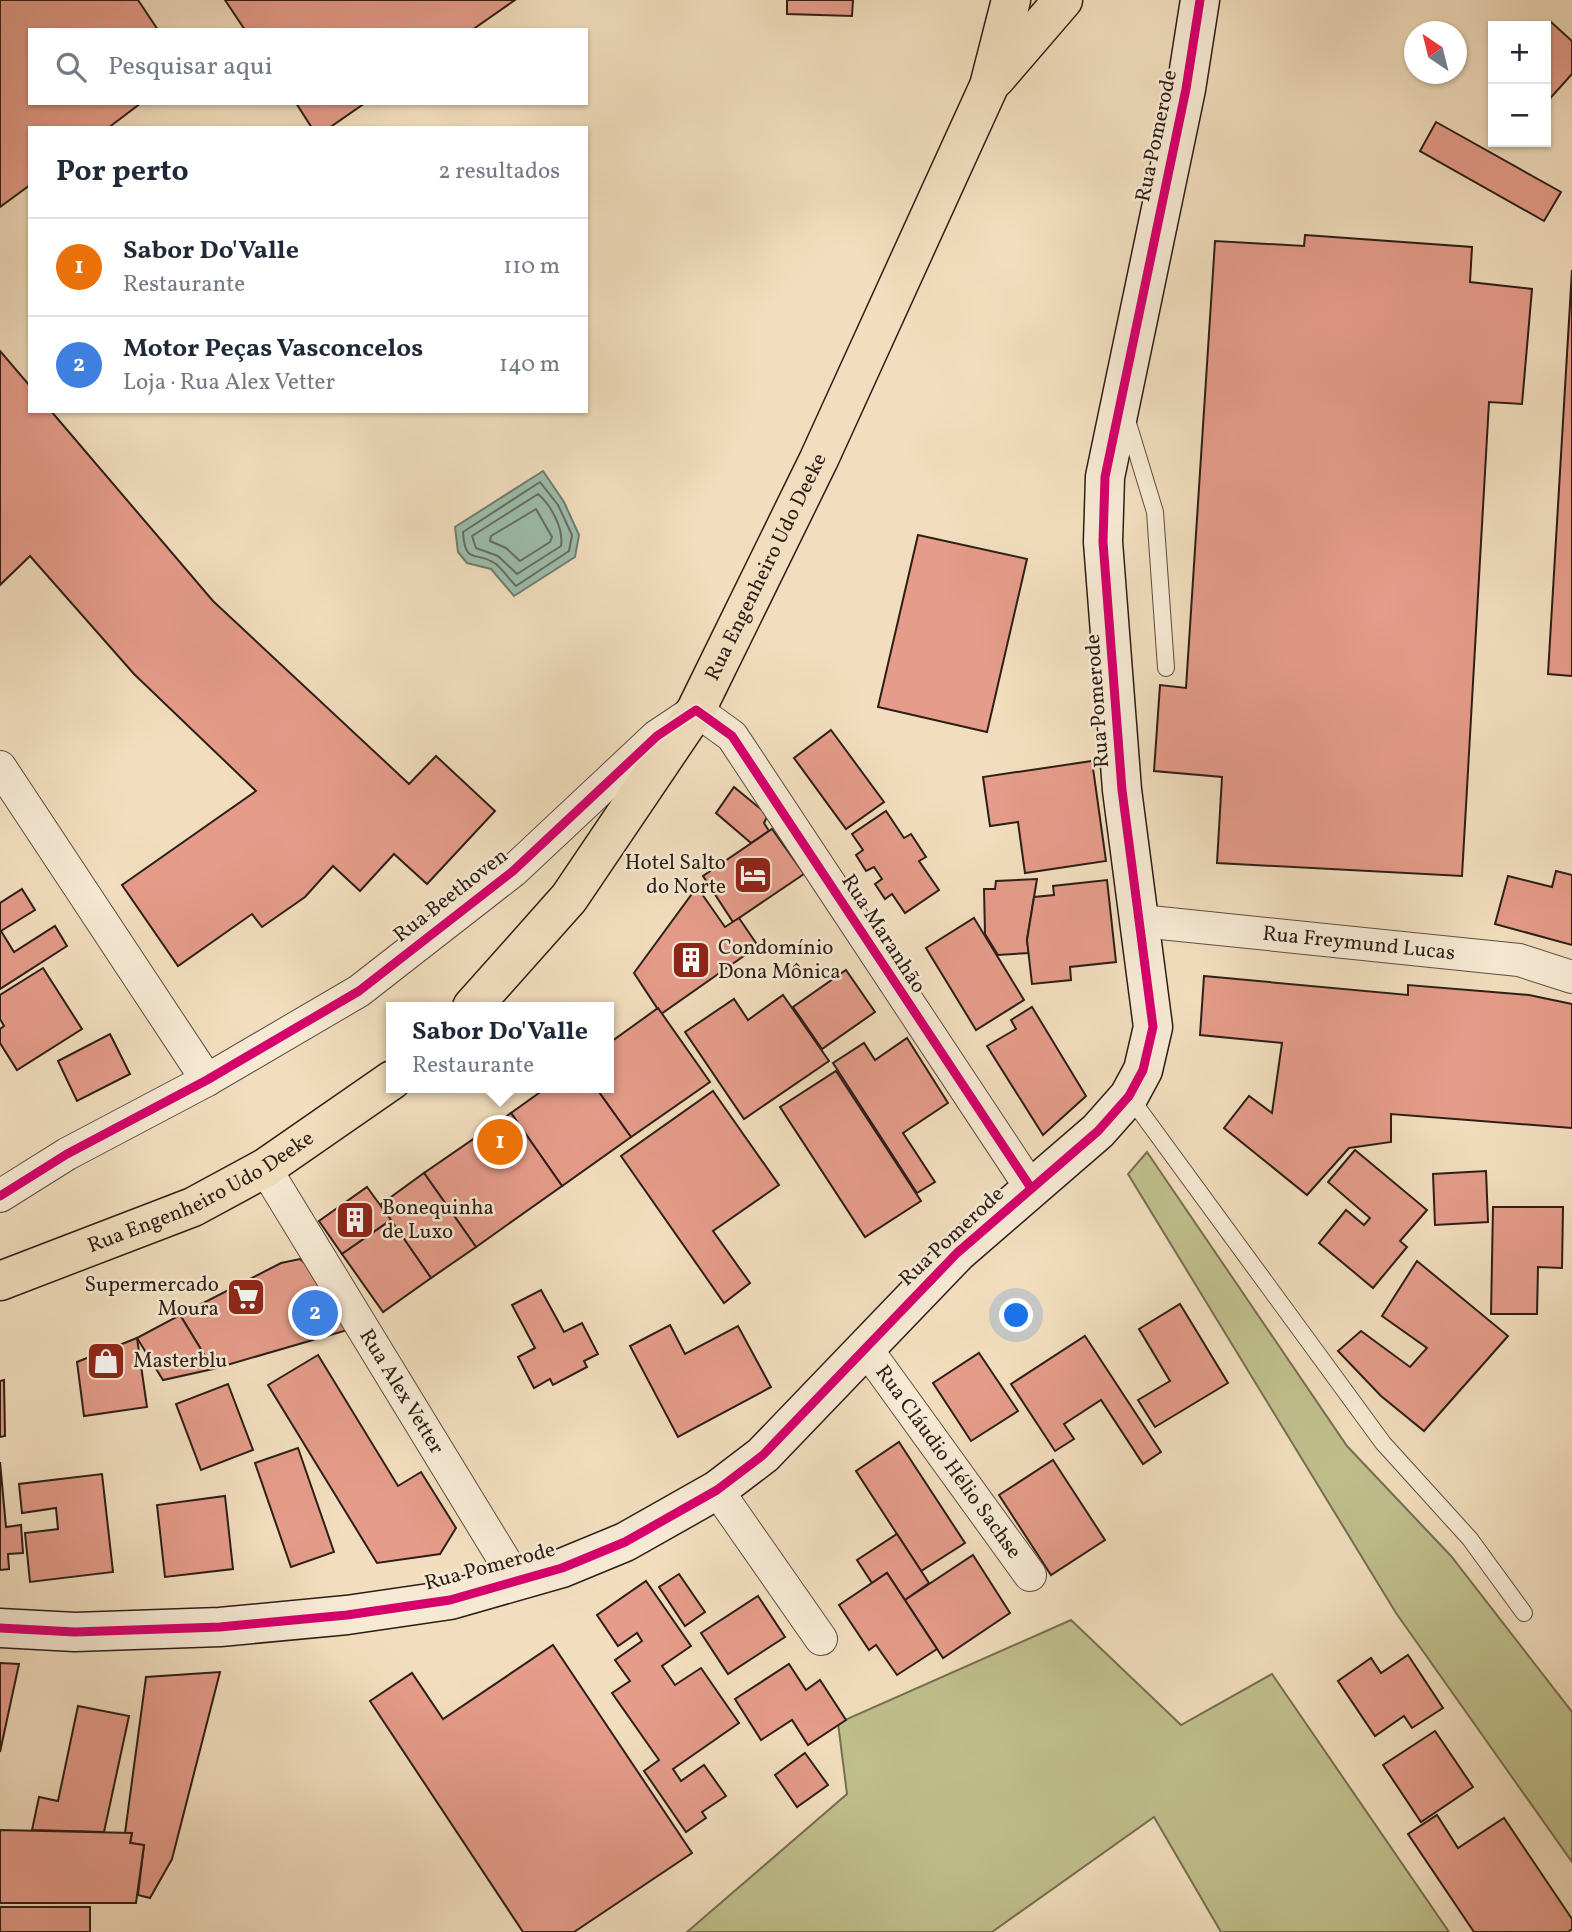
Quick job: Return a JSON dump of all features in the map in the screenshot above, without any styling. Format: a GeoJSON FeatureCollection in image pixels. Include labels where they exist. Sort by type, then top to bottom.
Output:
{"type":"FeatureCollection","features":[{"type":"Feature","properties":{"kind":"main road","name":"Rua Engenheiro Udo Deeke"},"geometry":{"type":"LineString","coordinates":[[476,1002],[569,898],[696,710],[818,459],[989,86],[1012,0]]}},
{"type":"Feature","properties":{"kind":"main road","name":"Rua Engenheiro Udo Deeke"},"geometry":{"type":"LineString","coordinates":[[989,86],[1063,0]]}},
{"type":"Feature","properties":{"kind":"main road","name":"Rua Engenheiro Udo Deeke"},"geometry":{"type":"LineString","coordinates":[[0,1281],[193,1207],[265,1168],[386,1083]]}},
{"type":"Feature","properties":{"kind":"street","name":"Rua Pomerode"},"geometry":{"type":"LineString","coordinates":[[0,1628],[75,1632],[281,1623],[450,1600],[517,1581],[625,1542],[718,1490],[763,1455],[957,1253],[1098,1130],[1129,1096],[1143,1070],[1153,1027],[1122,790],[1103,542],[1105,477],[1186,89],[1200,0]]}},
{"type":"Feature","properties":{"kind":"street","name":"Rua Beethoven"},"geometry":{"type":"LineString","coordinates":[[0,1196],[67,1154],[207,1080],[359,991],[513,871],[657,736],[696,710]]}},
{"type":"Feature","properties":{"kind":"street","name":"Rua Maranhão"},"geometry":{"type":"LineString","coordinates":[[696,710],[732,736],[1031,1188]]}},
{"type":"Feature","properties":{"kind":"street"},"geometry":{"type":"LineString","coordinates":[[0,766],[207,1080]]}},
{"type":"Feature","properties":{"kind":"street","name":"Rua Freymund Lucas"},"geometry":{"type":"LineString","coordinates":[[1141,921],[1519,960],[1572,977]]}},
{"type":"Feature","properties":{"kind":"street","name":"Rua Alex Vetter"},"geometry":{"type":"LineString","coordinates":[[265,1168],[517,1581]]}},
{"type":"Feature","properties":{"kind":"street","name":"Rua Cláudio Hélio Sachse"},"geometry":{"type":"LineString","coordinates":[[865,1347],[1030,1575]]}},
{"type":"Feature","properties":{"kind":"street"},"geometry":{"type":"LineString","coordinates":[[718,1490],[821,1639]]}},
{"type":"Feature","properties":{"kind":"lane"},"geometry":{"type":"LineString","coordinates":[[1121,397],[1155,513],[1166,668]]}},
{"type":"Feature","properties":{"kind":"lane"},"geometry":{"type":"LineString","coordinates":[[1129,1096],[1383,1443],[1470,1539],[1524,1613]]}},
{"type":"Feature","properties":{"kind":"green space"},"geometry":{"type":"Polygon","coordinates":[[[1147,1152],[1347,1446],[1451,1556],[1572,1712],[1572,1862],[1396,1613],[1128,1174],[1147,1152]]]}},
{"type":"Feature","properties":{"kind":"green space"},"geometry":{"type":"Polygon","coordinates":[[[1071,1620],[1181,1725],[1272,1674],[1449,1932],[1221,1932],[1154,1817],[992,1932],[687,1932],[847,1794],[838,1723],[1071,1620]]]}},
{"type":"Feature","properties":{"kind":"water"},"geometry":{"type":"Polygon","coordinates":[[[543,471],[564,502],[579,535],[575,557],[514,596],[491,569],[467,563],[458,552],[455,527],[543,471]]]}},
{"type":"Feature","properties":{"kind":"building"},"geometry":{"type":"Polygon","coordinates":[[[0,0],[138,0],[157,28],[28,28],[28,105],[138,105],[111,126],[28,126],[28,186],[0,207],[0,0]]]}},
{"type":"Feature","properties":{"kind":"building"},"geometry":{"type":"Polygon","coordinates":[[[225,0],[515,0],[475,28],[244,28],[225,0]]]}},
{"type":"Feature","properties":{"kind":"building"},"geometry":{"type":"Polygon","coordinates":[[[787,0],[853,0],[852,16],[787,14],[787,0]]]}},
{"type":"Feature","properties":{"kind":"building"},"geometry":{"type":"Polygon","coordinates":[[[1551,22],[1572,41],[1572,74],[1551,97],[1551,22]]]}},
{"type":"Feature","properties":{"kind":"building"},"geometry":{"type":"Polygon","coordinates":[[[297,105],[362,105],[332,126],[311,126],[297,105]]]}},
{"type":"Feature","properties":{"kind":"building"},"geometry":{"type":"Polygon","coordinates":[[[1436,122],[1561,192],[1544,221],[1420,151],[1436,122]]]}},
{"type":"Feature","properties":{"kind":"building"},"geometry":{"type":"Polygon","coordinates":[[[1305,235],[1472,247],[1470,282],[1532,289],[1522,404],[1489,402],[1462,876],[1217,863],[1222,777],[1154,771],[1160,685],[1186,688],[1215,241],[1304,246],[1305,235]]]}},
{"type":"Feature","properties":{"kind":"building"},"geometry":{"type":"Polygon","coordinates":[[[1572,270],[1572,676],[1548,674],[1572,270]]]}},
{"type":"Feature","properties":{"kind":"building"},"geometry":{"type":"Polygon","coordinates":[[[0,351],[28,384],[28,413],[53,413],[213,601],[409,784],[436,756],[495,811],[427,884],[394,854],[360,891],[333,866],[305,897],[262,927],[252,914],[178,966],[122,885],[256,791],[134,674],[30,556],[0,585],[0,351]]]}},
{"type":"Feature","properties":{"kind":"building"},"geometry":{"type":"Polygon","coordinates":[[[918,535],[1027,559],[987,732],[878,707],[918,535]]]}},
{"type":"Feature","properties":{"kind":"building"},"geometry":{"type":"Polygon","coordinates":[[[831,730],[884,802],[846,829],[794,758],[831,730]]]}},
{"type":"Feature","properties":{"kind":"building"},"geometry":{"type":"Polygon","coordinates":[[[1092,761],[1106,861],[1025,873],[1018,822],[990,826],[983,777],[1092,761]]]}},
{"type":"Feature","properties":{"kind":"building"},"geometry":{"type":"Polygon","coordinates":[[[734,787],[768,815],[764,823],[769,831],[751,843],[716,813],[734,787]]]}},
{"type":"Feature","properties":{"kind":"building"},"geometry":{"type":"Polygon","coordinates":[[[886,811],[904,838],[911,834],[926,857],[919,861],[939,890],[905,913],[892,894],[885,899],[875,884],[882,879],[874,867],[866,871],[856,855],[863,850],[852,834],[886,811]]]}},
{"type":"Feature","properties":{"kind":"building","name":"Hotel Salto do Norte"},"geometry":{"type":"Polygon","coordinates":[[[772,829],[804,874],[733,922],[703,876],[772,829]]]}},
{"type":"Feature","properties":{"kind":"building"},"geometry":{"type":"Polygon","coordinates":[[[1556,871],[1572,875],[1572,945],[1495,924],[1508,876],[1552,887],[1556,871]]]}},
{"type":"Feature","properties":{"kind":"building"},"geometry":{"type":"Polygon","coordinates":[[[1037,879],[1027,940],[1029,953],[998,955],[985,934],[984,889],[995,889],[996,881],[1037,879]]]}},
{"type":"Feature","properties":{"kind":"building"},"geometry":{"type":"Polygon","coordinates":[[[1107,880],[1116,962],[1070,967],[1071,980],[1032,984],[1027,940],[1034,897],[1054,895],[1053,886],[1107,880]]]}},
{"type":"Feature","properties":{"kind":"building","name":"Condomínio Dona Mônica"},"geometry":{"type":"Polygon","coordinates":[[[697,887],[725,927],[739,918],[758,946],[661,1014],[634,973],[697,887]]]}},
{"type":"Feature","properties":{"kind":"building"},"geometry":{"type":"Polygon","coordinates":[[[22,889],[35,910],[1,931],[14,952],[55,926],[67,946],[0,989],[0,903],[22,889]]]}},
{"type":"Feature","properties":{"kind":"building"},"geometry":{"type":"Polygon","coordinates":[[[974,918],[1024,1000],[976,1030],[926,948],[974,918]]]}},
{"type":"Feature","properties":{"kind":"building"},"geometry":{"type":"Polygon","coordinates":[[[43,968],[82,1029],[17,1070],[0,1043],[0,1029],[4,1026],[0,1019],[0,995],[43,968]]]}},
{"type":"Feature","properties":{"kind":"building"},"geometry":{"type":"Polygon","coordinates":[[[846,970],[875,1012],[822,1049],[793,1007],[846,970]]]}},
{"type":"Feature","properties":{"kind":"building"},"geometry":{"type":"Polygon","coordinates":[[[1204,976],[1408,995],[1408,985],[1529,995],[1572,1004],[1572,1128],[1391,1114],[1391,1142],[1349,1148],[1307,1195],[1224,1128],[1249,1096],[1272,1113],[1282,1043],[1200,1035],[1204,976]]]}},
{"type":"Feature","properties":{"kind":"building"},"geometry":{"type":"Polygon","coordinates":[[[783,995],[829,1061],[744,1119],[685,1032],[734,999],[748,1020],[783,995]]]}},
{"type":"Feature","properties":{"kind":"building"},"geometry":{"type":"Polygon","coordinates":[[[1032,1007],[1086,1096],[1043,1135],[987,1046],[1016,1029],[1011,1020],[1032,1007]]]}},
{"type":"Feature","properties":{"kind":"building"},"geometry":{"type":"Polygon","coordinates":[[[658,1008],[710,1082],[631,1137],[600,1093],[614,1093],[614,1040],[658,1008]]]}},
{"type":"Feature","properties":{"kind":"building"},"geometry":{"type":"Polygon","coordinates":[[[110,1034],[130,1074],[77,1101],[58,1061],[110,1034]]]}},
{"type":"Feature","properties":{"kind":"building"},"geometry":{"type":"Polygon","coordinates":[[[907,1038],[948,1103],[903,1133],[935,1182],[917,1193],[833,1063],[864,1043],[875,1060],[907,1038]]]}},
{"type":"Feature","properties":{"kind":"building"},"geometry":{"type":"Polygon","coordinates":[[[836,1071],[921,1201],[865,1237],[780,1107],[836,1071]]]}},
{"type":"Feature","properties":{"kind":"building"},"geometry":{"type":"Polygon","coordinates":[[[713,1091],[779,1185],[713,1231],[750,1283],[724,1303],[621,1156],[713,1091]]]}},
{"type":"Feature","properties":{"kind":"building"},"geometry":{"type":"Polygon","coordinates":[[[539,1093],[600,1093],[631,1137],[562,1186],[511,1113],[539,1093]]]}},
{"type":"Feature","properties":{"kind":"building"},"geometry":{"type":"Polygon","coordinates":[[[511,1113],[562,1186],[476,1247],[424,1173],[511,1113]]]}},
{"type":"Feature","properties":{"kind":"building"},"geometry":{"type":"Polygon","coordinates":[[[1355,1150],[1427,1210],[1400,1241],[1407,1247],[1373,1288],[1319,1243],[1346,1210],[1364,1225],[1370,1218],[1328,1182],[1355,1150]]]}},
{"type":"Feature","properties":{"kind":"building"},"geometry":{"type":"Polygon","coordinates":[[[1486,1171],[1488,1222],[1435,1225],[1433,1174],[1486,1171]]]}},
{"type":"Feature","properties":{"kind":"building"},"geometry":{"type":"Polygon","coordinates":[[[424,1173],[476,1247],[431,1278],[380,1205],[424,1173]]]}},
{"type":"Feature","properties":{"kind":"building","name":"Bonequinha de Luxo"},"geometry":{"type":"Polygon","coordinates":[[[367,1187],[391,1220],[342,1254],[319,1221],[367,1187]]]}},
{"type":"Feature","properties":{"kind":"building"},"geometry":{"type":"Polygon","coordinates":[[[1493,1207],[1563,1207],[1562,1268],[1538,1267],[1537,1314],[1491,1314],[1493,1207]]]}},
{"type":"Feature","properties":{"kind":"building"},"geometry":{"type":"Polygon","coordinates":[[[391,1220],[431,1278],[383,1312],[342,1254],[391,1220]]]}},
{"type":"Feature","properties":{"kind":"building"},"geometry":{"type":"Polygon","coordinates":[[[300,1259],[315,1272],[351,1329],[213,1369],[180,1315],[281,1263],[300,1259]]]}},
{"type":"Feature","properties":{"kind":"building"},"geometry":{"type":"Polygon","coordinates":[[[1417,1261],[1508,1336],[1424,1431],[1381,1396],[1338,1351],[1361,1331],[1410,1367],[1427,1348],[1382,1316],[1417,1261]]]}},
{"type":"Feature","properties":{"kind":"building"},"geometry":{"type":"Polygon","coordinates":[[[541,1290],[564,1332],[582,1323],[598,1354],[584,1361],[587,1367],[553,1385],[550,1379],[534,1388],[518,1357],[535,1348],[512,1305],[541,1290]]]}},
{"type":"Feature","properties":{"kind":"building"},"geometry":{"type":"Polygon","coordinates":[[[1180,1304],[1228,1383],[1155,1427],[1138,1400],[1170,1381],[1139,1329],[1180,1304]]]}},
{"type":"Feature","properties":{"kind":"building"},"geometry":{"type":"Polygon","coordinates":[[[180,1315],[213,1369],[163,1380],[137,1338],[180,1315]]]}},
{"type":"Feature","properties":{"kind":"building"},"geometry":{"type":"Polygon","coordinates":[[[670,1325],[685,1354],[738,1326],[771,1387],[678,1437],[630,1346],[670,1325]]]}},
{"type":"Feature","properties":{"kind":"building"},"geometry":{"type":"Polygon","coordinates":[[[1085,1336],[1161,1452],[1143,1464],[1101,1400],[1064,1424],[1074,1439],[1055,1451],[1011,1384],[1085,1336]]]}},
{"type":"Feature","properties":{"kind":"building"},"geometry":{"type":"Polygon","coordinates":[[[137,1338],[147,1407],[84,1416],[77,1362],[137,1338]]]}},
{"type":"Feature","properties":{"kind":"building"},"geometry":{"type":"Polygon","coordinates":[[[979,1353],[1018,1411],[971,1441],[933,1383],[979,1353]]]}},
{"type":"Feature","properties":{"kind":"building"},"geometry":{"type":"Polygon","coordinates":[[[318,1355],[398,1486],[421,1472],[456,1528],[440,1554],[377,1563],[268,1385],[318,1355]]]}},
{"type":"Feature","properties":{"kind":"building"},"geometry":{"type":"Polygon","coordinates":[[[4,1380],[5,1436],[0,1437],[0,1381],[4,1380]]]}},
{"type":"Feature","properties":{"kind":"building"},"geometry":{"type":"Polygon","coordinates":[[[228,1384],[253,1450],[201,1470],[176,1404],[228,1384]]]}},
{"type":"Feature","properties":{"kind":"building"},"geometry":{"type":"Polygon","coordinates":[[[899,1442],[965,1543],[921,1571],[856,1471],[899,1442]]]}},
{"type":"Feature","properties":{"kind":"building"},"geometry":{"type":"Polygon","coordinates":[[[298,1448],[334,1552],[291,1567],[255,1463],[298,1448]]]}},
{"type":"Feature","properties":{"kind":"building"},"geometry":{"type":"Polygon","coordinates":[[[1053,1460],[1105,1540],[1051,1575],[999,1495],[1053,1460]]]}},
{"type":"Feature","properties":{"kind":"building"},"geometry":{"type":"Polygon","coordinates":[[[0,1462],[6,1527],[21,1525],[23,1553],[8,1554],[9,1569],[0,1570],[0,1462]]]}},
{"type":"Feature","properties":{"kind":"building"},"geometry":{"type":"Polygon","coordinates":[[[102,1474],[113,1572],[30,1582],[25,1533],[58,1529],[56,1508],[22,1513],[19,1484],[102,1474]]]}},
{"type":"Feature","properties":{"kind":"building"},"geometry":{"type":"Polygon","coordinates":[[[225,1496],[233,1569],[165,1577],[157,1505],[225,1496]]]}},
{"type":"Feature","properties":{"kind":"building"},"geometry":{"type":"Polygon","coordinates":[[[897,1534],[929,1583],[905,1600],[887,1573],[872,1583],[857,1560],[897,1534]]]}},
{"type":"Feature","properties":{"kind":"building"},"geometry":{"type":"Polygon","coordinates":[[[973,1555],[1010,1613],[943,1658],[905,1600],[973,1555]]]}},
{"type":"Feature","properties":{"kind":"building"},"geometry":{"type":"Polygon","coordinates":[[[887,1573],[937,1649],[897,1675],[876,1645],[869,1650],[839,1605],[887,1573]]]}},
{"type":"Feature","properties":{"kind":"building"},"geometry":{"type":"Polygon","coordinates":[[[679,1574],[705,1612],[685,1626],[659,1587],[679,1574]]]}},
{"type":"Feature","properties":{"kind":"building"},"geometry":{"type":"Polygon","coordinates":[[[646,1581],[691,1646],[662,1666],[675,1685],[701,1668],[739,1723],[673,1769],[681,1781],[704,1765],[726,1796],[702,1812],[706,1818],[686,1832],[644,1771],[659,1760],[612,1693],[630,1681],[615,1660],[642,1641],[637,1633],[618,1646],[597,1615],[646,1581]]]}},
{"type":"Feature","properties":{"kind":"building"},"geometry":{"type":"Polygon","coordinates":[[[758,1596],[785,1637],[728,1674],[701,1633],[758,1596]]]}},
{"type":"Feature","properties":{"kind":"building"},"geometry":{"type":"Polygon","coordinates":[[[553,1645],[692,1853],[574,1932],[523,1932],[370,1701],[412,1673],[443,1719],[553,1645]]]}},
{"type":"Feature","properties":{"kind":"building"},"geometry":{"type":"Polygon","coordinates":[[[1408,1655],[1443,1708],[1412,1728],[1404,1716],[1375,1736],[1338,1681],[1371,1658],[1381,1673],[1408,1655]]]}},
{"type":"Feature","properties":{"kind":"building"},"geometry":{"type":"Polygon","coordinates":[[[0,1663],[19,1664],[0,1752],[0,1663]]]}},
{"type":"Feature","properties":{"kind":"building"},"geometry":{"type":"Polygon","coordinates":[[[789,1664],[806,1690],[820,1680],[846,1720],[808,1745],[792,1720],[761,1740],[735,1699],[789,1664]]]}},
{"type":"Feature","properties":{"kind":"building"},"geometry":{"type":"Polygon","coordinates":[[[220,1672],[172,1859],[150,1898],[138,1895],[144,1845],[130,1843],[132,1833],[125,1833],[146,1677],[220,1672]]]}},
{"type":"Feature","properties":{"kind":"building"},"geometry":{"type":"Polygon","coordinates":[[[78,1706],[129,1716],[104,1832],[32,1830],[39,1797],[58,1801],[78,1706]]]}},
{"type":"Feature","properties":{"kind":"building"},"geometry":{"type":"Polygon","coordinates":[[[1435,1731],[1473,1787],[1421,1822],[1383,1765],[1435,1731]]]}},
{"type":"Feature","properties":{"kind":"building"},"geometry":{"type":"Polygon","coordinates":[[[805,1753],[828,1785],[797,1807],[775,1775],[805,1753]]]}},
{"type":"Feature","properties":{"kind":"building"},"geometry":{"type":"Polygon","coordinates":[[[1437,1815],[1458,1848],[1504,1818],[1572,1919],[1572,1929],[1568,1932],[1474,1932],[1408,1834],[1437,1815]]]}},
{"type":"Feature","properties":{"kind":"building"},"geometry":{"type":"Polygon","coordinates":[[[0,1830],[132,1833],[130,1843],[144,1845],[136,1903],[0,1903],[0,1830]]]}},
{"type":"Feature","properties":{"kind":"building"},"geometry":{"type":"Polygon","coordinates":[[[0,1907],[90,1907],[90,1932],[0,1932],[0,1907]]]}},
{"type":"Feature","properties":{"kind":"cycle path"},"geometry":{"type":"LineString","coordinates":[[0,1628],[75,1632],[220,1627],[347,1615],[450,1600],[562,1568],[625,1542],[717,1490],[763,1455],[957,1253],[1098,1131],[1129,1096],[1143,1070],[1153,1027],[1122,790],[1103,542],[1105,477],[1186,89],[1200,0]]}},
{"type":"Feature","properties":{"kind":"cycle path"},"geometry":{"type":"LineString","coordinates":[[0,1196],[67,1154],[207,1080],[359,991],[513,871],[657,736],[696,710],[732,736],[1031,1188]]}},
{"type":"Feature","properties":{"kind":"place","name":"Hotel Salto do Norte"},"geometry":{"type":"Point","coordinates":[753,875]}},
{"type":"Feature","properties":{"kind":"place","name":"Condomínio Dona Mônica"},"geometry":{"type":"Point","coordinates":[691,960]}},
{"type":"Feature","properties":{"kind":"place","name":"Sabor Do'Valle"},"geometry":{"type":"Point","coordinates":[500,1142]}},
{"type":"Feature","properties":{"kind":"place","name":"Bonequinha de Luxo"},"geometry":{"type":"Point","coordinates":[355,1220]}},
{"type":"Feature","properties":{"kind":"place","name":"Supermercado Moura"},"geometry":{"type":"Point","coordinates":[246,1297]}},
{"type":"Feature","properties":{"kind":"place","name":"Motor Peças Vasconcelos"},"geometry":{"type":"Point","coordinates":[315,1313]}},
{"type":"Feature","properties":{"kind":"place","name":"Masterblu"},"geometry":{"type":"Point","coordinates":[106,1361]}}]}
